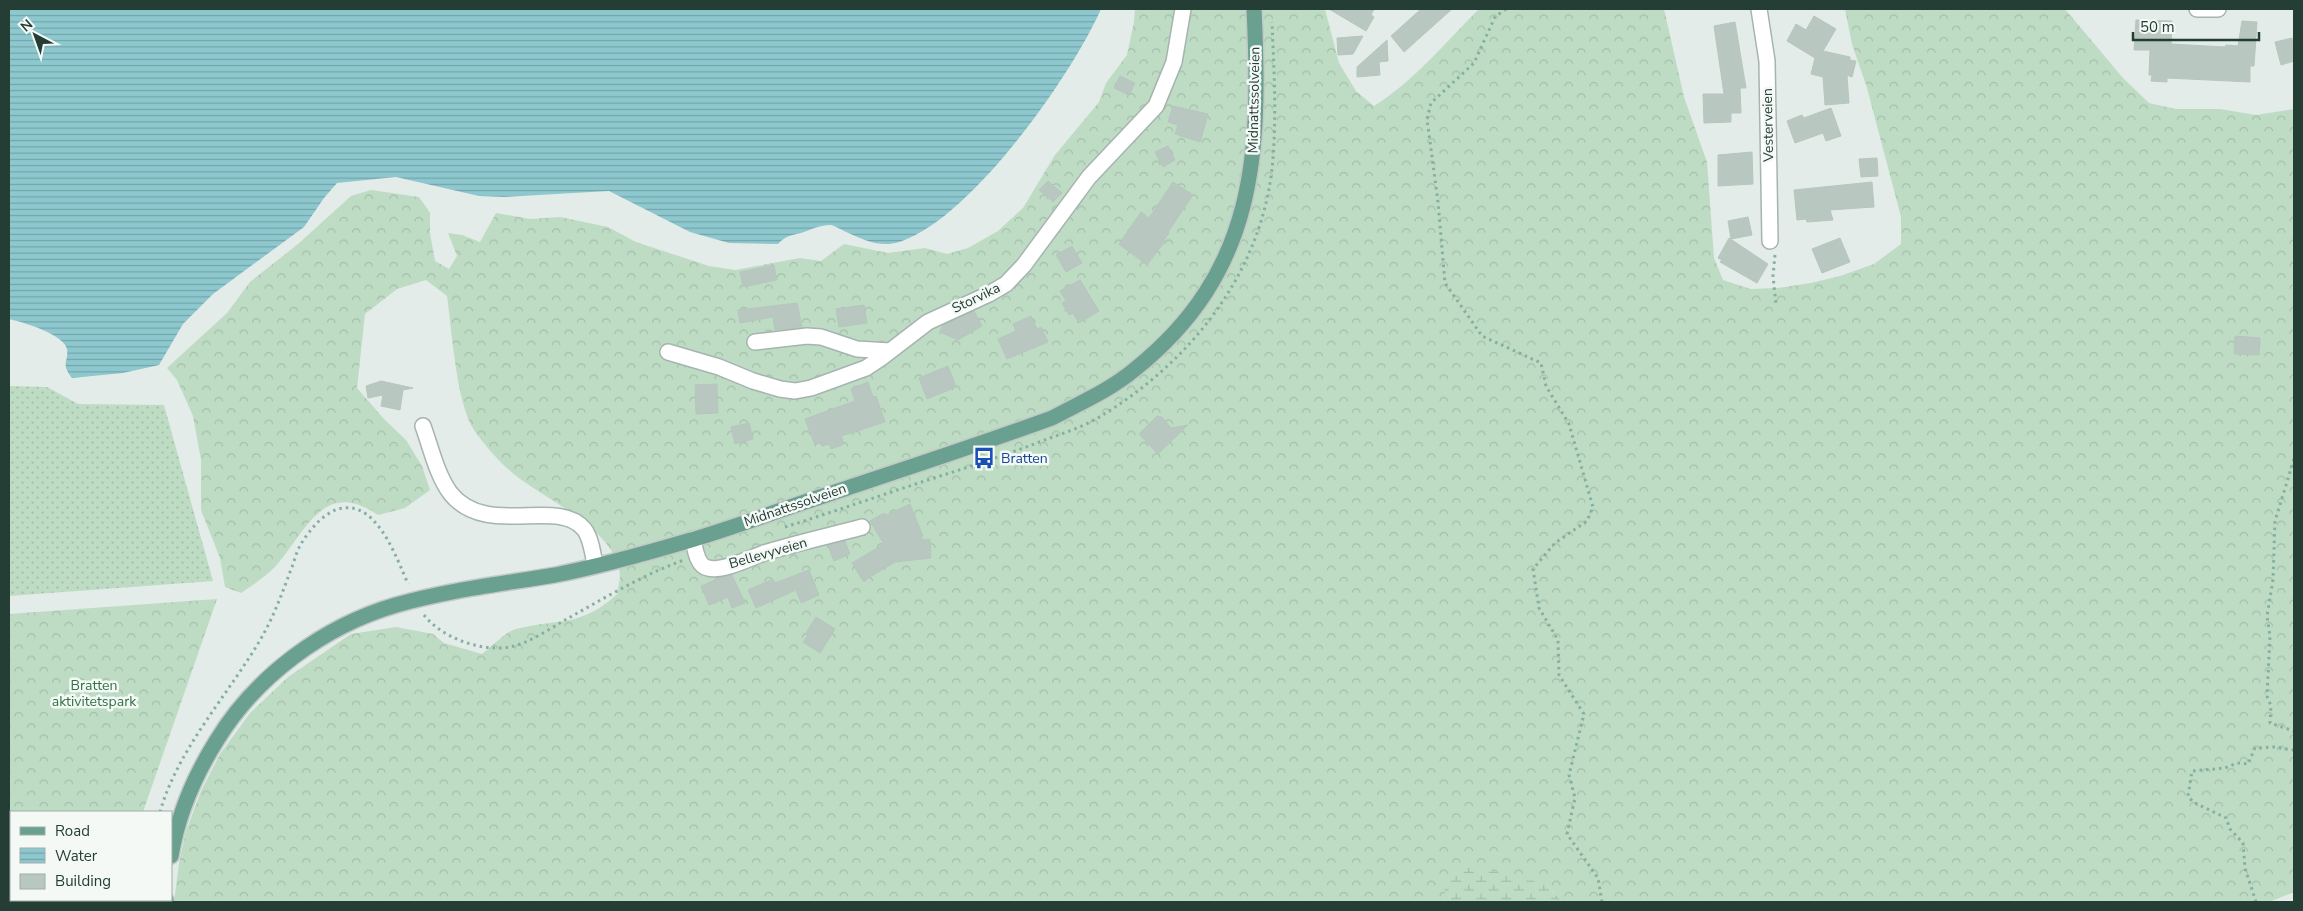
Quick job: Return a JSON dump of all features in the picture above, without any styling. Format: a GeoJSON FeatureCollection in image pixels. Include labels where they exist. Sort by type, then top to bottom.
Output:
{"type":"FeatureCollection","features":[{"type":"Feature","properties":{"kind":"main road","name":"Midnattssolveien"},"geometry":{"type":"LineString","coordinates":[[172,850],[186,801],[207,756],[225,727],[259,687],[278,670],[314,644],[354,620],[395,605],[442,594],[558,574],[693,539],[1052,418],[1097,395],[1133,372],[1171,339],[1199,305],[1222,265],[1242,217],[1254,156],[1256,122],[1254,9]]}},
{"type":"Feature","properties":{"kind":"street","name":"Storvika"},"geometry":{"type":"LineString","coordinates":[[668,352],[719,367],[754,381],[795,391],[831,382],[866,368],[928,322],[997,289],[1024,265],[1089,177],[1156,106],[1174,62],[1183,9]]}},
{"type":"Feature","properties":{"kind":"street","name":"Vesterveien"},"geometry":{"type":"LineString","coordinates":[[1759,9],[1767,61],[1770,241]]}},
{"type":"Feature","properties":{"kind":"street"},"geometry":{"type":"LineString","coordinates":[[2197,9],[2218,9]]}},
{"type":"Feature","properties":{"kind":"street"},"geometry":{"type":"LineString","coordinates":[[755,342],[807,336],[821,337],[857,349],[890,351]]}},
{"type":"Feature","properties":{"kind":"street"},"geometry":{"type":"LineString","coordinates":[[423,426],[440,474],[451,494],[466,507],[484,514],[511,518],[560,517],[574,521],[584,529],[596,565]]}},
{"type":"Feature","properties":{"kind":"street","name":"Bellevyveien"},"geometry":{"type":"LineString","coordinates":[[696,556],[703,566],[710,569],[862,527]]}},
{"type":"Feature","properties":{"kind":"street"},"geometry":{"type":"LineString","coordinates":[[693,539],[696,556]]}},
{"type":"Feature","properties":{"kind":"path"},"geometry":{"type":"LineString","coordinates":[[1506,9],[1495,17],[1474,63],[1430,103],[1427,119],[1438,202],[1445,283],[1482,336],[1541,363],[1546,386],[1569,424],[1593,507],[1587,521],[1555,543],[1533,569],[1539,608],[1558,640],[1559,675],[1584,714],[1568,775],[1575,798],[1567,834],[1598,878],[1602,902]]}},
{"type":"Feature","properties":{"kind":"path"},"geometry":{"type":"LineString","coordinates":[[781,529],[1006,455],[1099,417],[1126,400],[1166,368],[1202,331],[1235,284],[1260,226],[1267,195],[1272,170],[1274,132],[1272,17]]}},
{"type":"Feature","properties":{"kind":"path"},"geometry":{"type":"LineString","coordinates":[[1770,241],[1775,254],[1776,303]]}},
{"type":"Feature","properties":{"kind":"path"},"geometry":{"type":"LineString","coordinates":[[2294,459],[2274,521],[2272,580],[2267,616],[2270,636],[2266,676],[2267,696],[2271,706],[2270,723],[2294,731]]}},
{"type":"Feature","properties":{"kind":"path"},"geometry":{"type":"LineString","coordinates":[[160,811],[171,783],[194,742],[266,630],[274,615],[301,544],[316,524],[331,512],[345,507],[370,516],[382,530],[394,551],[408,584]]}},
{"type":"Feature","properties":{"kind":"path"},"geometry":{"type":"LineString","coordinates":[[424,615],[429,621],[443,630],[478,646],[495,649],[512,646],[534,637],[667,566],[696,556]]}},
{"type":"Feature","properties":{"kind":"path"},"geometry":{"type":"LineString","coordinates":[[2256,902],[2245,868],[2243,843],[2230,829],[2226,818],[2193,802],[2188,796],[2192,772],[2225,768],[2237,763],[2248,764],[2255,748],[2274,747],[2292,750],[2294,747]]}},
{"type":"Feature","properties":{"kind":"green space"},"geometry":{"type":"Polygon","coordinates":[[[1135,9],[1325,9],[1339,63],[1356,91],[1374,106],[1416,73],[1479,9],[1664,9],[1684,97],[1707,162],[1714,258],[1723,280],[1751,289],[1778,288],[1840,276],[1874,264],[1901,244],[1901,217],[1867,88],[1852,44],[1845,9],[2065,9],[2123,78],[2149,103],[2176,109],[2220,109],[2256,115],[2294,109],[2294,892],[2269,902],[1562,902],[1547,885],[1444,891],[1452,902],[174,902],[179,863],[186,831],[201,791],[220,754],[250,713],[288,677],[351,634],[396,627],[433,634],[444,643],[482,654],[503,636],[516,629],[569,620],[592,612],[617,594],[620,580],[616,559],[607,544],[594,530],[515,475],[493,454],[474,430],[468,418],[459,385],[447,296],[426,280],[397,289],[365,314],[357,388],[384,419],[406,440],[422,466],[430,490],[405,508],[378,515],[360,505],[345,502],[332,505],[320,511],[310,521],[276,566],[262,578],[241,593],[225,587],[220,558],[201,510],[201,460],[193,416],[177,380],[167,368],[227,313],[250,282],[298,244],[351,196],[371,190],[419,197],[430,213],[430,233],[435,261],[449,269],[457,256],[448,233],[462,235],[480,242],[496,213],[530,219],[560,217],[608,227],[636,242],[709,266],[735,270],[800,258],[821,261],[844,244],[888,253],[925,248],[947,254],[968,248],[998,231],[1023,208],[1055,155],[1099,102],[1106,83],[1127,55],[1135,9]]]}},
{"type":"Feature","properties":{"kind":"green space"},"geometry":{"type":"Polygon","coordinates":[[[9,386],[47,387],[78,404],[164,405],[213,581],[9,596],[9,386]]]}},
{"type":"Feature","properties":{"kind":"green space","name":"Bratten aktivitetspark"},"geometry":{"type":"Polygon","coordinates":[[[217,599],[143,811],[10,811],[10,901],[134,902],[9,902],[9,614],[217,599]]]}},
{"type":"Feature","properties":{"kind":"green space"},"geometry":{"type":"Polygon","coordinates":[[[1473,866],[1547,885],[1562,902],[1452,902],[1444,891],[1449,877],[1473,866]]]}},
{"type":"Feature","properties":{"kind":"water"},"geometry":{"type":"Polygon","coordinates":[[[9,9],[1101,9],[1068,70],[1017,141],[959,204],[929,227],[902,241],[880,244],[828,225],[789,236],[778,244],[729,243],[690,232],[609,191],[504,197],[479,196],[396,177],[337,183],[304,227],[213,294],[183,324],[159,365],[123,373],[72,378],[66,369],[67,349],[59,338],[42,329],[9,319],[9,9]]]}},
{"type":"Feature","properties":{"kind":"building"},"geometry":{"type":"Polygon","coordinates":[[[1329,9],[1374,9],[1371,15],[1374,17],[1366,31],[1329,9]]]}},
{"type":"Feature","properties":{"kind":"building"},"geometry":{"type":"Polygon","coordinates":[[[1421,9],[1452,9],[1404,52],[1391,36],[1421,9]]]}},
{"type":"Feature","properties":{"kind":"building"},"geometry":{"type":"Polygon","coordinates":[[[1814,16],[1836,29],[1823,51],[1850,57],[1850,60],[1856,61],[1852,77],[1847,75],[1849,103],[1825,105],[1823,77],[1811,74],[1815,58],[1787,41],[1796,24],[1806,30],[1814,16]]]}},
{"type":"Feature","properties":{"kind":"building"},"geometry":{"type":"Polygon","coordinates":[[[2136,20],[2172,21],[2171,44],[2225,47],[2226,45],[2238,46],[2242,21],[2257,22],[2254,66],[2250,66],[2250,82],[2167,78],[2167,82],[2151,81],[2152,75],[2149,75],[2150,50],[2134,50],[2136,20]]]}},
{"type":"Feature","properties":{"kind":"building"},"geometry":{"type":"Polygon","coordinates":[[[1735,22],[1746,88],[1740,88],[1741,113],[1731,113],[1731,122],[1704,123],[1703,94],[1724,94],[1714,26],[1735,22]]]}},
{"type":"Feature","properties":{"kind":"building"},"geometry":{"type":"Polygon","coordinates":[[[1363,36],[1353,54],[1338,55],[1337,38],[1363,36]]]}},
{"type":"Feature","properties":{"kind":"building"},"geometry":{"type":"Polygon","coordinates":[[[2292,38],[2294,61],[2281,65],[2275,42],[2292,38]]]}},
{"type":"Feature","properties":{"kind":"building"},"geometry":{"type":"Polygon","coordinates":[[[1387,40],[1388,61],[1379,62],[1380,75],[1357,77],[1357,67],[1387,40]]]}},
{"type":"Feature","properties":{"kind":"building"},"geometry":{"type":"Polygon","coordinates":[[[1120,76],[1135,83],[1129,95],[1114,88],[1120,76]]]}},
{"type":"Feature","properties":{"kind":"building"},"geometry":{"type":"Polygon","coordinates":[[[1173,106],[1208,114],[1200,142],[1175,134],[1178,125],[1168,122],[1173,106]]]}},
{"type":"Feature","properties":{"kind":"building"},"geometry":{"type":"Polygon","coordinates":[[[1831,108],[1841,136],[1826,141],[1823,133],[1795,143],[1787,121],[1802,115],[1804,118],[1831,108]]]}},
{"type":"Feature","properties":{"kind":"building"},"geometry":{"type":"Polygon","coordinates":[[[1168,146],[1175,160],[1163,167],[1155,152],[1168,146]]]}},
{"type":"Feature","properties":{"kind":"building"},"geometry":{"type":"Polygon","coordinates":[[[1752,152],[1753,184],[1718,186],[1718,155],[1752,152]]]}},
{"type":"Feature","properties":{"kind":"building"},"geometry":{"type":"Polygon","coordinates":[[[1877,158],[1878,176],[1861,177],[1859,159],[1877,158]]]}},
{"type":"Feature","properties":{"kind":"building"},"geometry":{"type":"Polygon","coordinates":[[[1048,181],[1062,193],[1053,202],[1039,190],[1048,181]]]}},
{"type":"Feature","properties":{"kind":"building"},"geometry":{"type":"Polygon","coordinates":[[[1173,182],[1193,195],[1168,232],[1165,241],[1147,265],[1119,244],[1141,212],[1149,218],[1173,182]]]}},
{"type":"Feature","properties":{"kind":"building"},"geometry":{"type":"Polygon","coordinates":[[[1872,182],[1874,207],[1830,210],[1833,220],[1807,222],[1806,219],[1797,220],[1794,190],[1872,182]]]}},
{"type":"Feature","properties":{"kind":"building"},"geometry":{"type":"Polygon","coordinates":[[[1748,217],[1752,235],[1731,239],[1728,221],[1748,217]]]}},
{"type":"Feature","properties":{"kind":"building"},"geometry":{"type":"Polygon","coordinates":[[[1729,238],[1768,264],[1757,283],[1720,262],[1722,260],[1718,258],[1729,238]]]}},
{"type":"Feature","properties":{"kind":"building"},"geometry":{"type":"Polygon","coordinates":[[[1840,238],[1850,262],[1822,273],[1812,249],[1840,238]]]}},
{"type":"Feature","properties":{"kind":"building"},"geometry":{"type":"Polygon","coordinates":[[[1072,246],[1082,263],[1066,272],[1056,255],[1072,246]]]}},
{"type":"Feature","properties":{"kind":"building"},"geometry":{"type":"Polygon","coordinates":[[[774,265],[777,280],[743,287],[740,272],[774,265]]]}},
{"type":"Feature","properties":{"kind":"building"},"geometry":{"type":"Polygon","coordinates":[[[1080,280],[1099,311],[1079,323],[1073,313],[1069,315],[1062,303],[1066,301],[1060,291],[1080,280]]]}},
{"type":"Feature","properties":{"kind":"building"},"geometry":{"type":"Polygon","coordinates":[[[797,303],[802,327],[775,330],[773,317],[740,323],[738,310],[797,303]]]}},
{"type":"Feature","properties":{"kind":"building"},"geometry":{"type":"Polygon","coordinates":[[[864,305],[867,323],[839,327],[836,309],[864,305]]]}},
{"type":"Feature","properties":{"kind":"building"},"geometry":{"type":"Polygon","coordinates":[[[974,311],[982,326],[958,340],[940,332],[942,326],[974,311]]]}},
{"type":"Feature","properties":{"kind":"building"},"geometry":{"type":"Polygon","coordinates":[[[1031,316],[1037,329],[1041,327],[1048,342],[1007,359],[998,339],[1016,331],[1013,324],[1031,316]]]}},
{"type":"Feature","properties":{"kind":"building"},"geometry":{"type":"Polygon","coordinates":[[[2235,336],[2260,338],[2259,355],[2234,354],[2235,336]]]}},
{"type":"Feature","properties":{"kind":"building"},"geometry":{"type":"Polygon","coordinates":[[[948,366],[956,387],[927,399],[919,378],[948,366]]]}},
{"type":"Feature","properties":{"kind":"building"},"geometry":{"type":"Polygon","coordinates":[[[381,381],[413,388],[403,390],[400,410],[381,406],[383,395],[368,398],[366,386],[381,381]]]}},
{"type":"Feature","properties":{"kind":"building"},"geometry":{"type":"Polygon","coordinates":[[[868,382],[873,397],[876,396],[885,422],[841,436],[844,444],[831,449],[829,444],[823,446],[822,442],[815,445],[805,419],[855,401],[851,389],[868,382]]]}},
{"type":"Feature","properties":{"kind":"building"},"geometry":{"type":"Polygon","coordinates":[[[717,384],[718,413],[696,414],[695,385],[717,384]]]}},
{"type":"Feature","properties":{"kind":"building"},"geometry":{"type":"Polygon","coordinates":[[[1157,416],[1162,417],[1171,428],[1188,425],[1158,454],[1139,434],[1157,416]]]}},
{"type":"Feature","properties":{"kind":"building"},"geometry":{"type":"Polygon","coordinates":[[[749,423],[753,439],[735,444],[731,427],[749,423]]]}},
{"type":"Feature","properties":{"kind":"building"},"geometry":{"type":"Polygon","coordinates":[[[910,504],[921,531],[922,540],[930,539],[931,558],[895,562],[863,581],[852,563],[884,544],[870,521],[884,513],[886,515],[910,504]]]}},
{"type":"Feature","properties":{"kind":"building"},"geometry":{"type":"Polygon","coordinates":[[[845,541],[850,554],[834,561],[828,546],[845,541]]]}},
{"type":"Feature","properties":{"kind":"building"},"geometry":{"type":"Polygon","coordinates":[[[809,570],[819,595],[801,603],[796,590],[756,608],[748,590],[773,579],[775,583],[809,570]]]}},
{"type":"Feature","properties":{"kind":"building"},"geometry":{"type":"Polygon","coordinates":[[[732,575],[745,603],[732,608],[728,597],[709,605],[701,586],[732,575]]]}},
{"type":"Feature","properties":{"kind":"building"},"geometry":{"type":"Polygon","coordinates":[[[816,617],[835,629],[820,653],[803,642],[816,617]]]}},
{"type":"Feature","properties":{"kind":"place","name":"Bratten"},"geometry":{"type":"Point","coordinates":[984,458]}}]}
